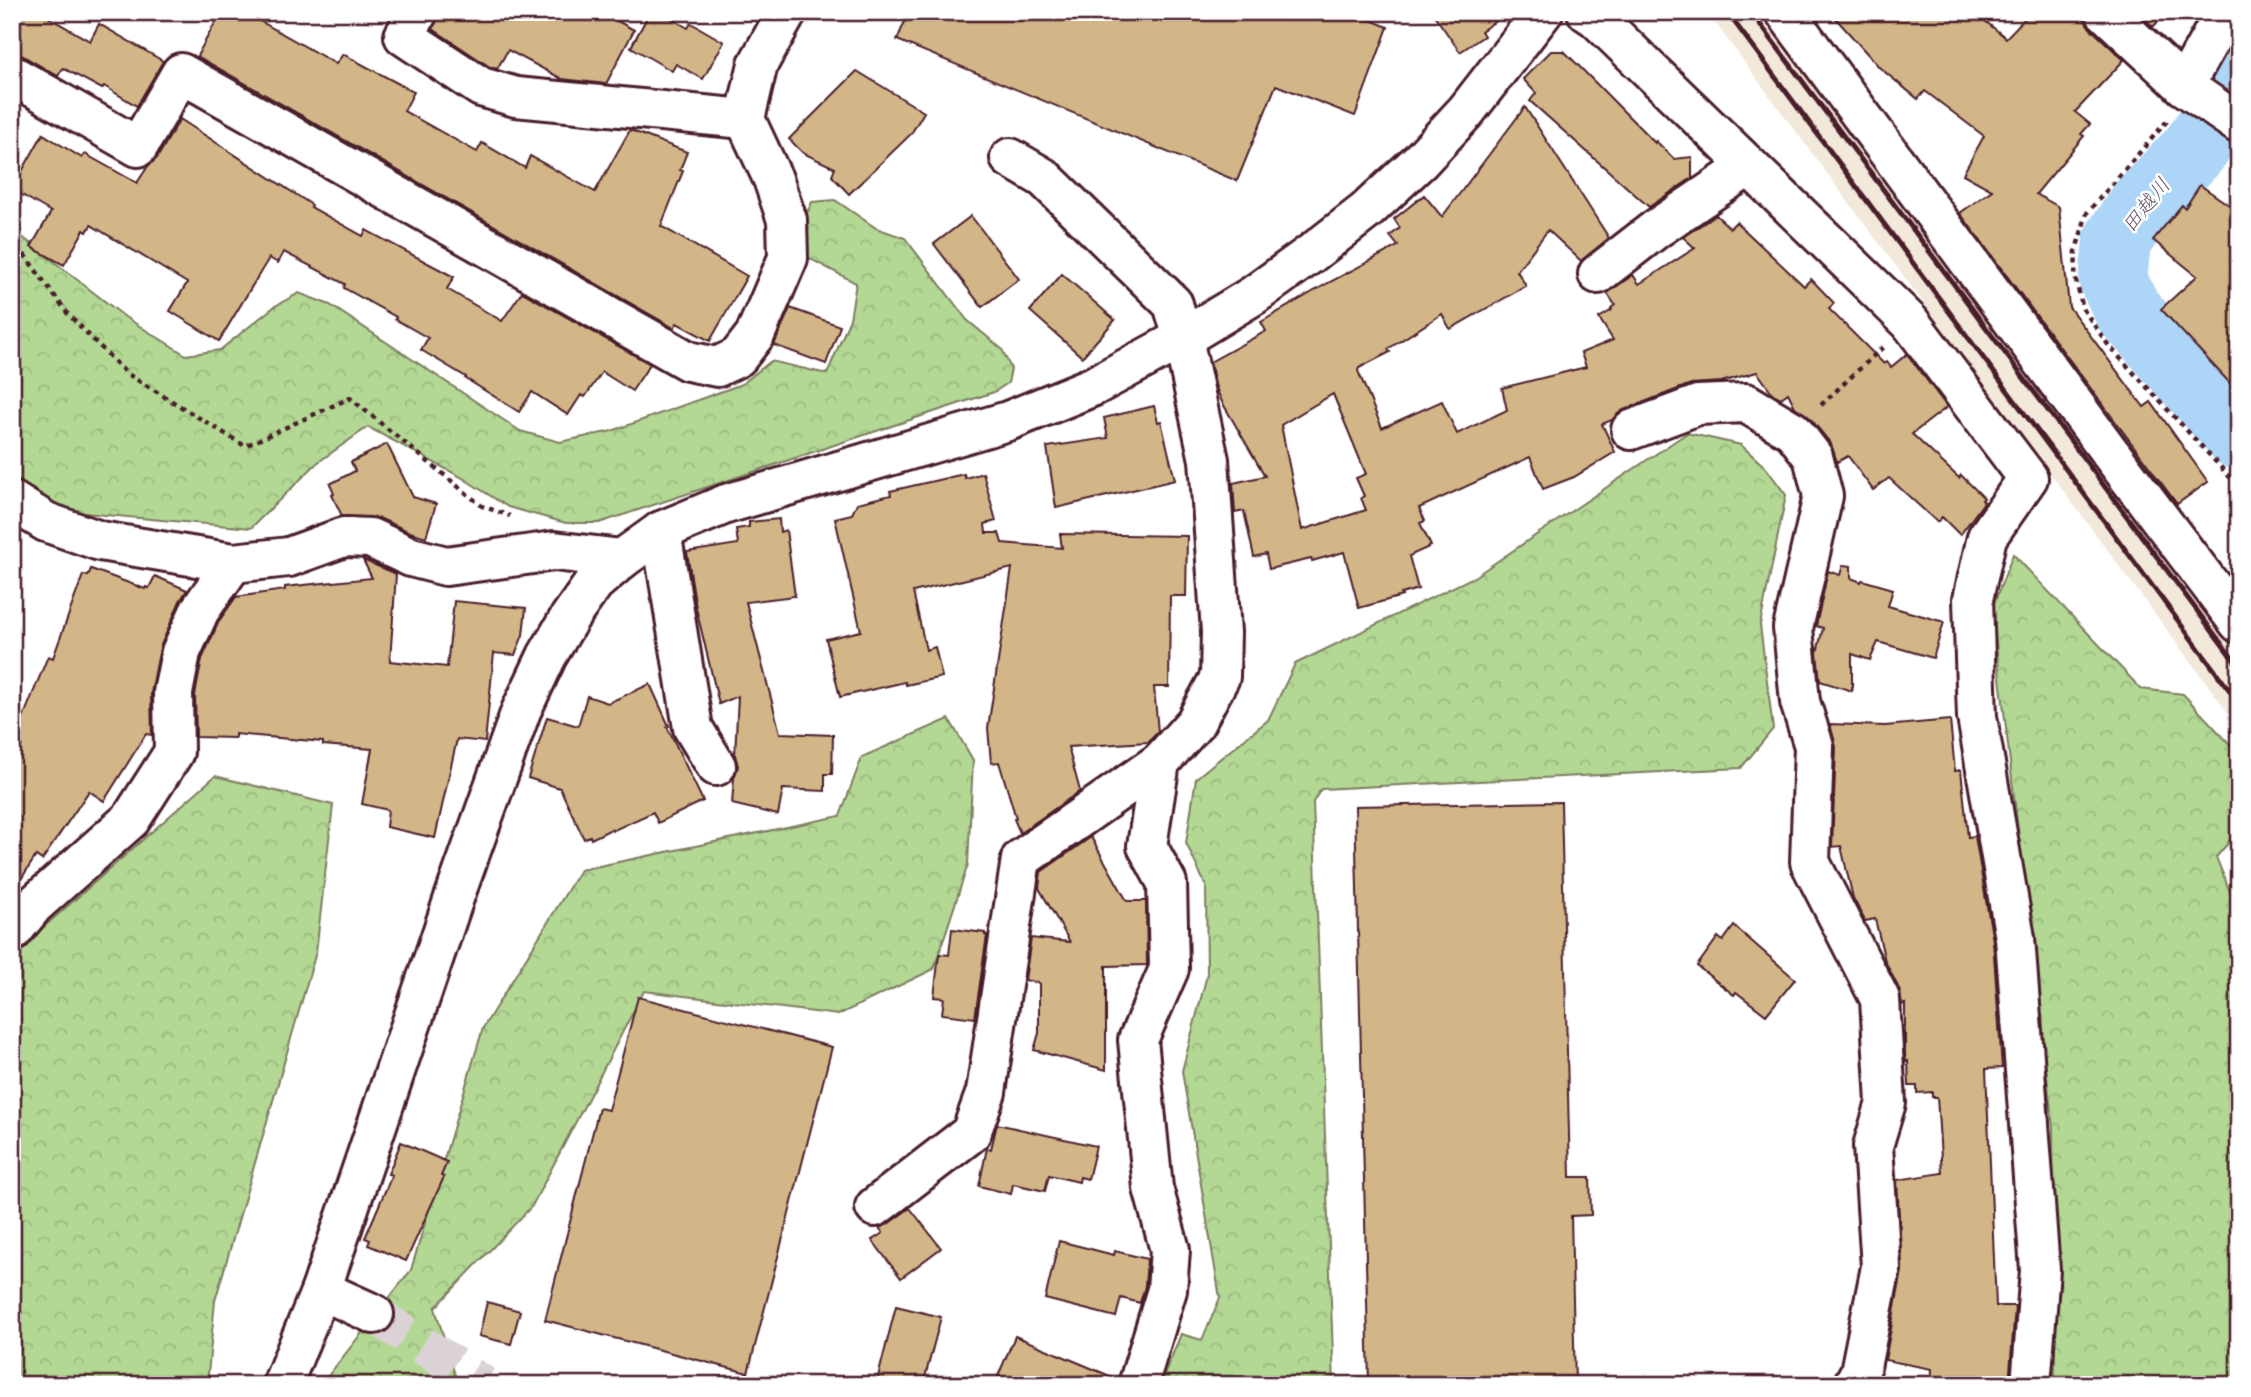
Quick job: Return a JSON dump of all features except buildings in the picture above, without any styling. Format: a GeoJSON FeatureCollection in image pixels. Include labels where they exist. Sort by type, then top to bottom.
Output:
{"type":"FeatureCollection","features":[{"type":"Feature","properties":{"kind":"street"},"geometry":{"type":"LineString","coordinates":[[418,12],[404,36],[481,87],[516,97],[745,119]]}},
{"type":"Feature","properties":{"kind":"street"},"geometry":{"type":"LineString","coordinates":[[12,75],[138,147],[181,73],[688,361],[717,367],[738,357],[755,335],[788,258],[787,220],[773,179],[745,119],[758,64],[787,12]]}},
{"type":"Feature","properties":{"kind":"street"},"geometry":{"type":"LineString","coordinates":[[282,1385],[321,1290],[454,898],[521,711],[569,617],[594,583],[661,531],[726,504],[1008,421],[1094,386],[1183,338],[1263,288],[1366,211],[1420,161],[1467,110],[1543,12]]}},
{"type":"Feature","properties":{"kind":"street"},"geometry":{"type":"LineString","coordinates":[[1587,12],[1910,322],[2028,478],[1987,537],[1973,599],[1978,717],[2016,952],[2039,1270],[2031,1385]]}},
{"type":"Feature","properties":{"kind":"street"},"geometry":{"type":"LineString","coordinates":[[1785,12],[2239,623]]}},
{"type":"Feature","properties":{"kind":"street"},"geometry":{"type":"LineString","coordinates":[[2105,12],[2190,90],[2238,124]]}},
{"type":"Feature","properties":{"kind":"street"},"geometry":{"type":"LineString","coordinates":[[2190,90],[2225,12]]}},
{"type":"Feature","properties":{"kind":"street"},"geometry":{"type":"LineString","coordinates":[[875,1207],[971,1133],[986,1092],[1021,859],[1160,762],[1195,723],[1220,677],[1221,632],[1210,473],[1183,338],[1173,304],[1044,178],[1010,158]]}},
{"type":"Feature","properties":{"kind":"street"},"geometry":{"type":"LineString","coordinates":[[1598,274],[1656,229],[1749,166]]}},
{"type":"Feature","properties":{"kind":"street"},"geometry":{"type":"LineString","coordinates":[[1631,430],[1699,405],[1746,403],[1793,431],[1813,457],[1824,496],[1793,628],[1800,702],[1814,746],[1810,862],[1880,999],[1886,1103],[1873,1146],[1881,1267],[1860,1372],[1853,1385]]}},
{"type":"Feature","properties":{"kind":"street"},"geometry":{"type":"LineString","coordinates":[[12,501],[46,522],[100,541],[233,563],[289,557],[344,537],[370,538],[411,557],[446,566],[554,551],[622,559]]}},
{"type":"Feature","properties":{"kind":"street"},"geometry":{"type":"LineString","coordinates":[[661,531],[692,728],[716,766]]}},
{"type":"Feature","properties":{"kind":"street"},"geometry":{"type":"LineString","coordinates":[[12,932],[34,905],[131,819],[174,752],[173,693],[181,652],[200,610],[233,563]]}},
{"type":"Feature","properties":{"kind":"street"},"geometry":{"type":"LineString","coordinates":[[1138,1385],[1167,1290],[1170,1250],[1153,1188],[1138,1040],[1169,969],[1167,883],[1147,846],[1160,762]]}},
{"type":"Feature","properties":{"kind":"street"},"geometry":{"type":"LineString","coordinates":[[321,1290],[374,1314]]}},
{"type":"Feature","properties":{"kind":"path"},"geometry":{"type":"LineString","coordinates":[[2190,90],[2174,114],[2087,213],[2076,250],[2075,277],[2083,309],[2109,346],[2239,487]]}},
{"type":"Feature","properties":{"kind":"path"},"geometry":{"type":"LineString","coordinates":[[12,238],[68,314],[126,373],[245,446],[350,398],[482,506],[521,520]]}},
{"type":"Feature","properties":{"kind":"path"},"geometry":{"type":"LineString","coordinates":[[1793,431],[1910,322]]}},
{"type":"Feature","properties":{"kind":"shaded area"},"geometry":{"type":"Polygon","coordinates":[[[1707,12],[1767,12],[2239,652],[2239,727],[1707,12]]]}},
{"type":"Feature","properties":{"kind":"green space"},"geometry":{"type":"Polygon","coordinates":[[[835,200],[876,228],[905,238],[967,320],[1002,349],[1011,369],[1008,383],[994,392],[599,523],[566,523],[508,507],[461,477],[368,427],[317,463],[251,528],[50,510],[12,496],[12,229],[125,317],[186,355],[220,350],[275,306],[299,293],[330,305],[520,431],[560,442],[612,431],[742,384],[771,361],[827,374],[850,319],[856,283],[801,254],[801,226],[812,202],[835,200]]]}},
{"type":"Feature","properties":{"kind":"green space"},"geometry":{"type":"Polygon","coordinates":[[[1687,433],[1741,445],[1766,468],[1786,495],[1760,625],[1773,729],[1741,768],[1321,789],[1313,802],[1334,1385],[1160,1385],[1181,1334],[1202,1340],[1220,1298],[1182,1071],[1207,975],[1206,886],[1186,843],[1196,778],[1268,720],[1295,664],[1474,577],[1687,433]]]}},
{"type":"Feature","properties":{"kind":"green space"},"geometry":{"type":"Polygon","coordinates":[[[2013,554],[2141,689],[2183,694],[2239,754],[2239,831],[2216,857],[2239,914],[2239,1385],[2055,1385],[2053,1128],[1992,609],[2013,554]]]}},
{"type":"Feature","properties":{"kind":"green space"},"geometry":{"type":"Polygon","coordinates":[[[949,719],[973,760],[968,864],[934,969],[838,1015],[644,991],[532,1206],[435,1308],[458,1385],[321,1385],[411,1270],[483,1028],[580,870],[840,816],[862,757],[949,719]]]}},
{"type":"Feature","properties":{"kind":"green space"},"geometry":{"type":"Polygon","coordinates":[[[215,776],[333,805],[316,952],[215,1301],[207,1385],[12,1385],[12,955],[215,776]]]}},
{"type":"Feature","properties":{"kind":"waterway","name":"田越川"},"geometry":{"type":"LineString","coordinates":[[2239,72],[2216,117],[2194,150],[2144,202],[2117,241],[2113,280],[2128,311],[2239,436]]}},
{"type":"Feature","properties":{"kind":"tunnel"},"geometry":{"type":"LineString","coordinates":[[374,1314],[484,1385]]}},
{"type":"Feature","properties":{"kind":"railway"},"geometry":{"type":"LineString","coordinates":[[1727,12],[2239,703]]}},
{"type":"Feature","properties":{"kind":"railway"},"geometry":{"type":"LineString","coordinates":[[1751,12],[2239,667]]}}]}
